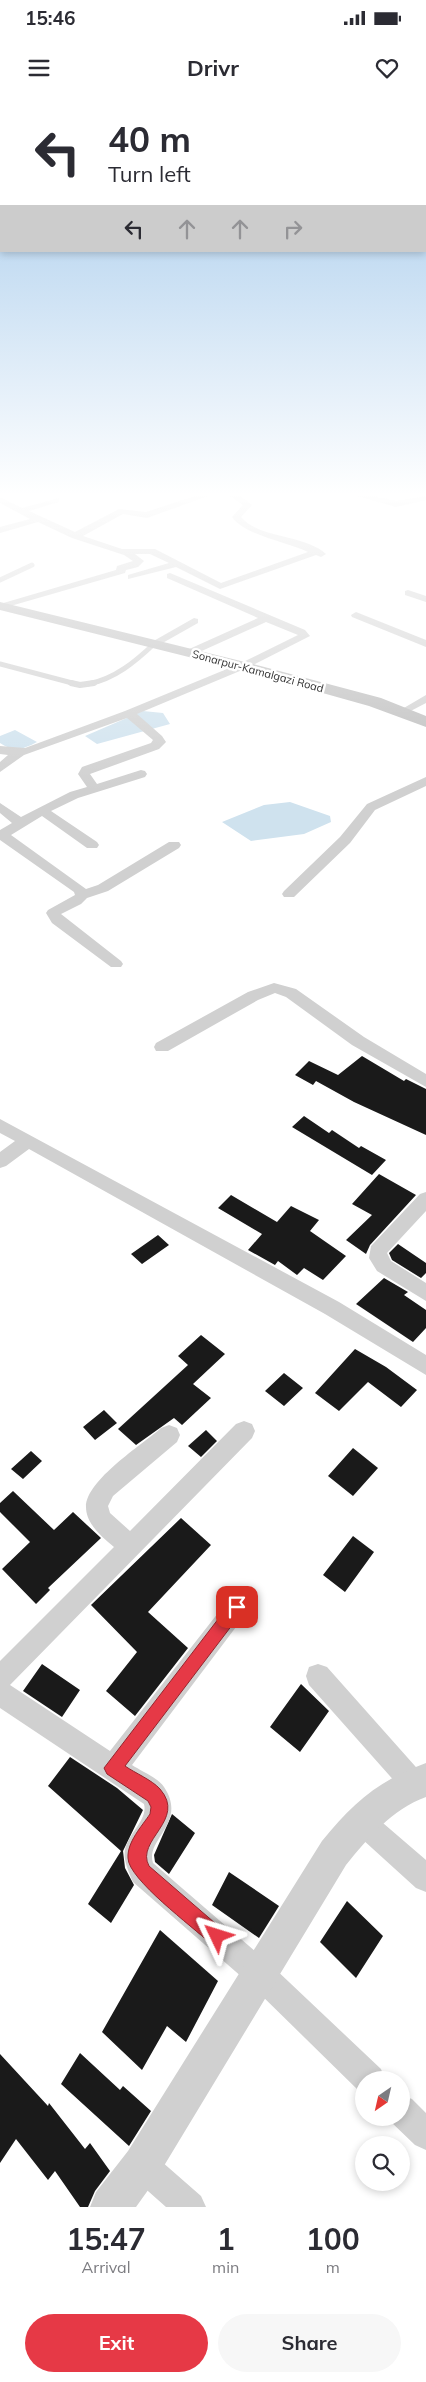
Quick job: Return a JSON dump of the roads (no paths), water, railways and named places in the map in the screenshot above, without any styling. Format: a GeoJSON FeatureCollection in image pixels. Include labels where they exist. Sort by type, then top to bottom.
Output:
{"type":"FeatureCollection","features":[{"type":"Feature","properties":{"kind":"main road","name":"Sonarpur-Kamalgazi Road"},"geometry":{"type":"LineString","coordinates":[[1,607],[155,643],[243,666],[403,712],[426,722]]}},
{"type":"Feature","properties":{"kind":"street"},"geometry":{"type":"LineString","coordinates":[[1,607],[44,594]]}},
{"type":"Feature","properties":{"kind":"street"},"geometry":{"type":"LineString","coordinates":[[0,768],[19,753],[129,713],[243,666],[305,636],[301,632],[212,594]]}},
{"type":"Feature","properties":{"kind":"street"},"geometry":{"type":"LineString","coordinates":[[412,594],[426,599]]}},
{"type":"Feature","properties":{"kind":"street"},"geometry":{"type":"LineString","coordinates":[[356,615],[426,644]]}},
{"type":"Feature","properties":{"kind":"street"},"geometry":{"type":"LineString","coordinates":[[190,652],[266,618]]}},
{"type":"Feature","properties":{"kind":"street"},"geometry":{"type":"LineString","coordinates":[[155,643],[194,621]]}},
{"type":"Feature","properties":{"kind":"street"},"geometry":{"type":"LineString","coordinates":[[403,712],[426,698]]}},
{"type":"Feature","properties":{"kind":"street"},"geometry":{"type":"LineString","coordinates":[[94,788],[84,774],[86,770],[156,746],[160,742],[158,738],[129,713]]}},
{"type":"Feature","properties":{"kind":"street"},"geometry":{"type":"LineString","coordinates":[[0,750],[19,753]]}},
{"type":"Feature","properties":{"kind":"street"},"geometry":{"type":"LineString","coordinates":[[82,895],[70,881],[1,835],[42,810],[74,795],[141,774]]}},
{"type":"Feature","properties":{"kind":"street"},"geometry":{"type":"LineString","coordinates":[[290,894],[345,840],[371,807],[426,781]]}},
{"type":"Feature","properties":{"kind":"street"},"geometry":{"type":"LineString","coordinates":[[0,807],[21,823]]}},
{"type":"Feature","properties":{"kind":"street"},"geometry":{"type":"LineString","coordinates":[[42,810],[92,844]]}},
{"type":"Feature","properties":{"kind":"street"},"geometry":{"type":"LineString","coordinates":[[116,964],[57,920],[53,913],[79,900],[82,895],[103,888],[174,845]]}},
{"type":"Feature","properties":{"kind":"street"},"geometry":{"type":"LineString","coordinates":[[162,1047],[253,996],[274,988],[291,993],[358,1041],[426,1081]]}},
{"type":"Feature","properties":{"kind":"street"},"geometry":{"type":"LineString","coordinates":[[0,1126],[332,1308],[426,1366]]}},
{"type":"Feature","properties":{"kind":"street"},"geometry":{"type":"LineString","coordinates":[[0,1161],[28,1141]]}},
{"type":"Feature","properties":{"kind":"street"},"geometry":{"type":"LineString","coordinates":[[426,1199],[378,1251],[378,1258],[384,1266],[426,1293]]}},
{"type":"Feature","properties":{"kind":"street"},"geometry":{"type":"LineString","coordinates":[[0,1678],[244,1431]]}},
{"type":"Feature","properties":{"kind":"street"},"geometry":{"type":"LineString","coordinates":[[131,1546],[105,1524],[96,1511],[96,1499],[105,1489],[169,1435]]}},
{"type":"Feature","properties":{"kind":"street"},"geometry":{"type":"LineString","coordinates":[[113,1768],[237,1607]]}},
{"type":"Feature","properties":{"kind":"street"},"geometry":{"type":"LineString","coordinates":[[111,2207],[142,2165],[261,1975],[334,1853],[360,1820],[375,1808],[420,1782],[318,1676]]}},
{"type":"Feature","properties":{"kind":"street"},"geometry":{"type":"LineString","coordinates":[[0,1693],[154,1795],[160,1806],[158,1816],[137,1850],[136,1860],[143,1872],[261,1975],[361,2071]]}},
{"type":"Feature","properties":{"kind":"street"},"geometry":{"type":"LineString","coordinates":[[360,1820],[426,1878]]}},
{"type":"Feature","properties":{"kind":"street"},"geometry":{"type":"LineString","coordinates":[[410,2119],[426,2134]]}},
{"type":"Feature","properties":{"kind":"street"},"geometry":{"type":"LineString","coordinates":[[142,2165],[190,2207]]}},
{"type":"Feature","properties":{"kind":"lane"},"geometry":{"type":"LineString","coordinates":[[0,664],[80,685],[92,685],[102,681],[143,655],[155,643]]}},
{"type":"Feature","properties":{"kind":"water"},"geometry":{"type":"Polygon","coordinates":[[[143,711],[163,713],[170,724],[97,744],[85,736],[143,711]]]}},
{"type":"Feature","properties":{"kind":"water"},"geometry":{"type":"Polygon","coordinates":[[[15,730],[37,742],[18,749],[10,748],[0,743],[0,736],[15,730]]]}},
{"type":"Feature","properties":{"kind":"water"},"geometry":{"type":"Polygon","coordinates":[[[290,802],[330,816],[331,822],[304,834],[251,841],[222,822],[264,805],[290,802]]]}}]}
